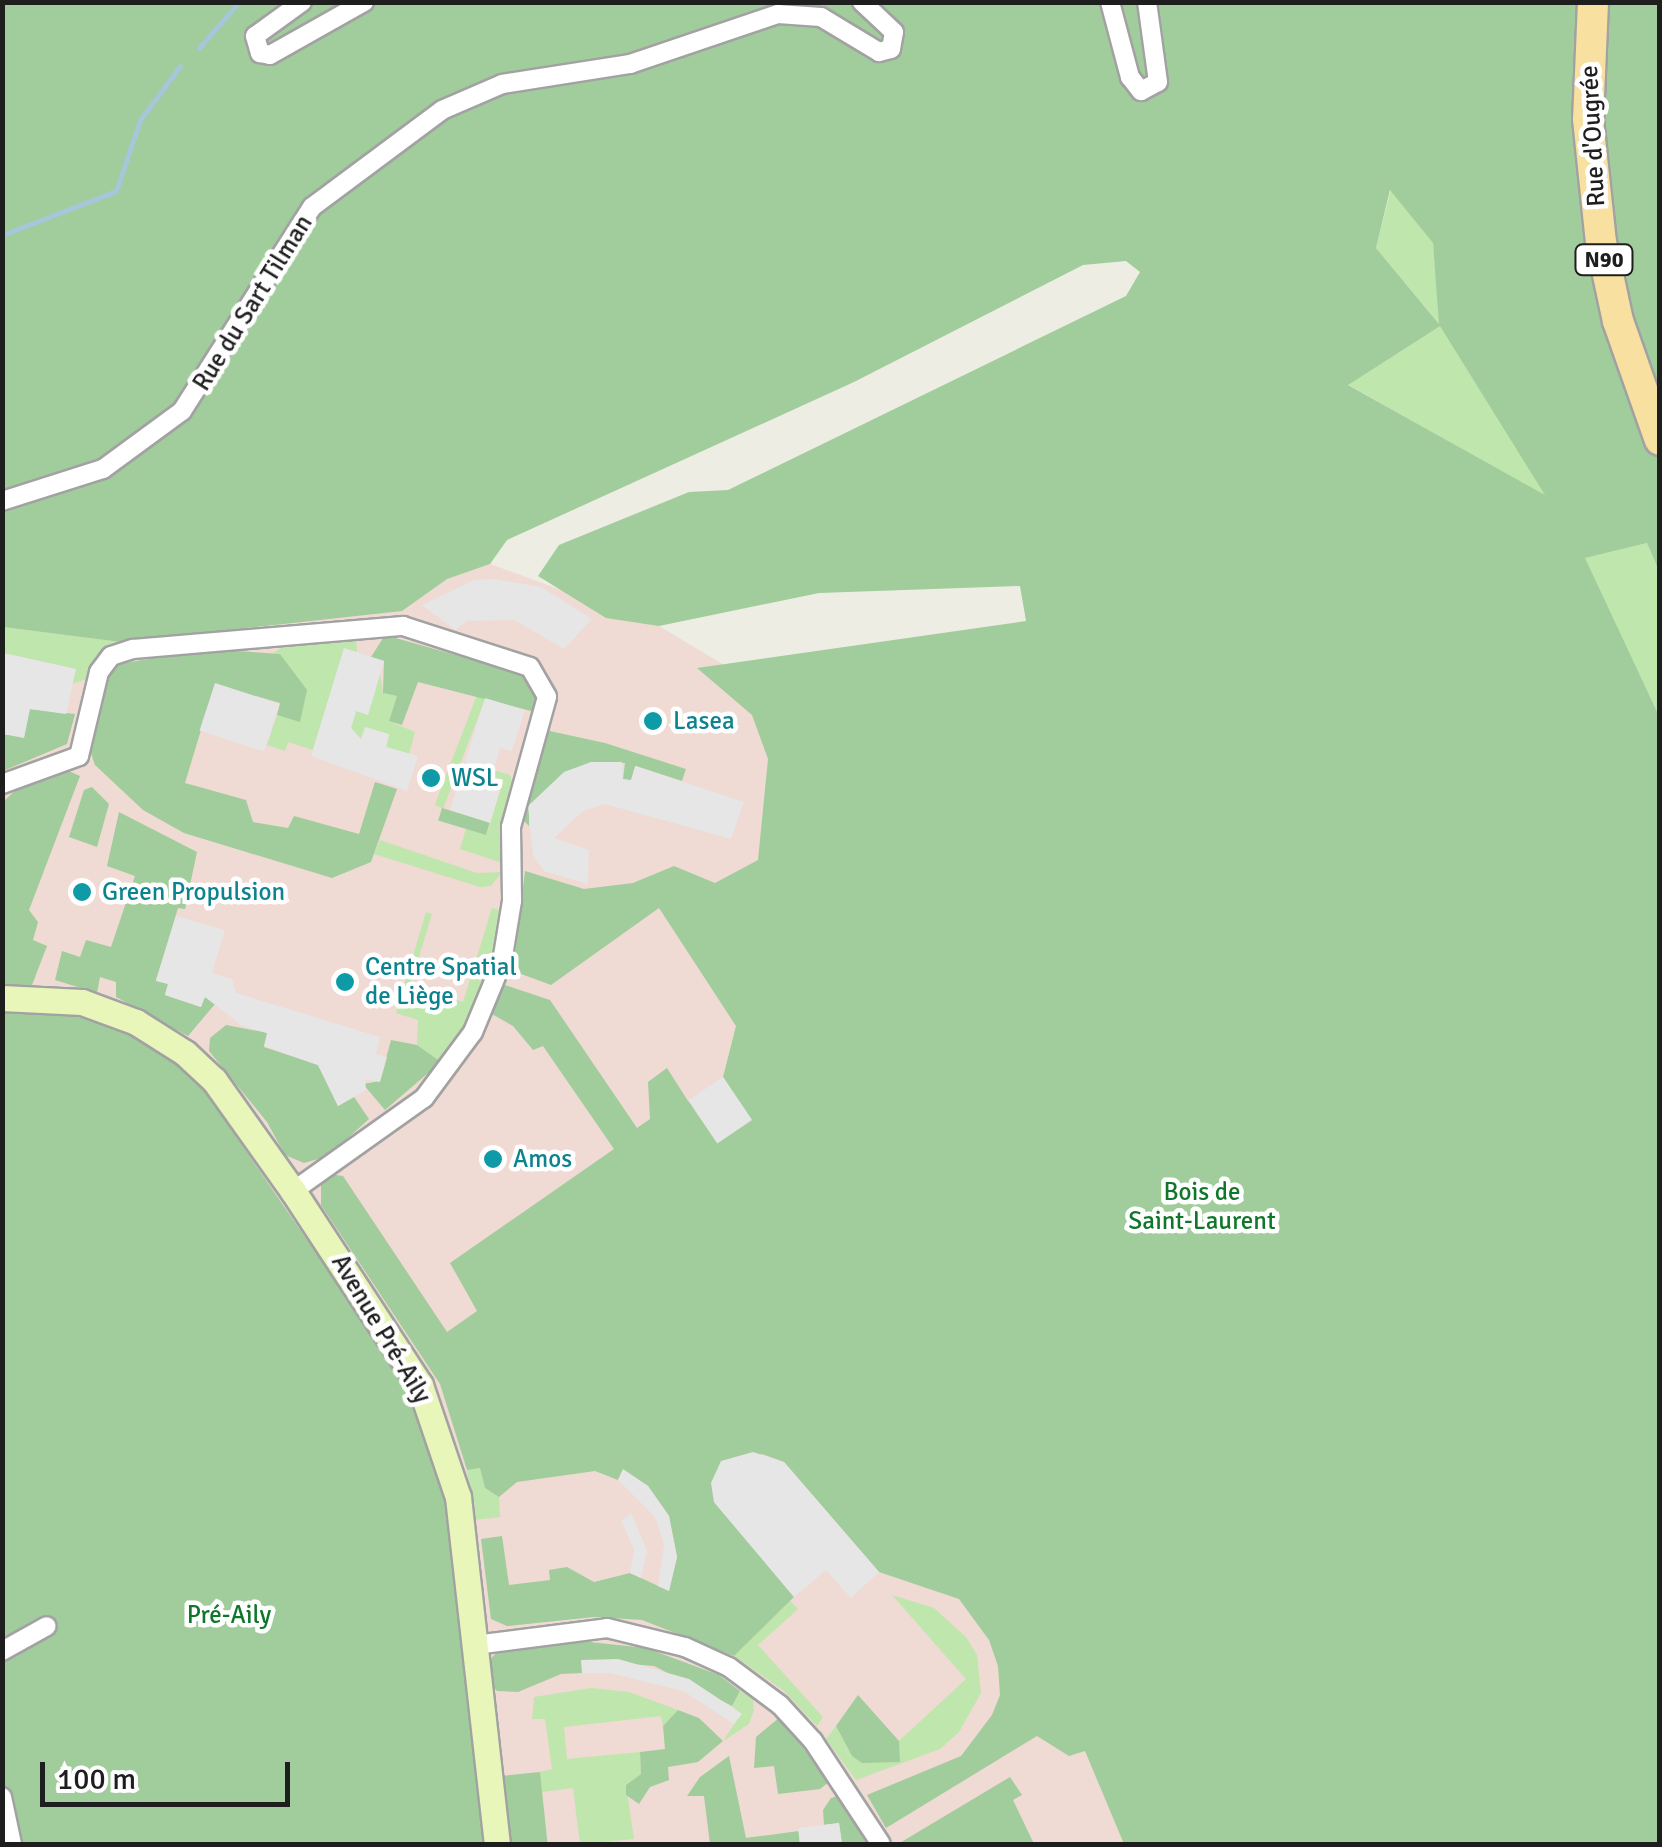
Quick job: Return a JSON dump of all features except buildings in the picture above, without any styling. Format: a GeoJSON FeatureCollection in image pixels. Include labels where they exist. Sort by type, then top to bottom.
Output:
{"type":"FeatureCollection","features":[{"type":"Feature","properties":{"kind":"main road","name":"Rue d'Ougrée"},"geometry":{"type":"LineString","coordinates":[[1594,2],[1587,74],[1596,214],[1618,321],[1660,440]]}},
{"type":"Feature","properties":{"kind":"street"},"geometry":{"type":"LineString","coordinates":[[302,2],[255,36],[260,53],[270,55],[364,2]]}},
{"type":"Feature","properties":{"kind":"street","name":"Rue du Sart Tilman"},"geometry":{"type":"LineString","coordinates":[[2,501],[103,469],[182,411],[312,207],[442,110],[502,84],[630,64],[778,14],[820,18],[880,52],[891,49],[894,32],[862,2]]}},
{"type":"Feature","properties":{"kind":"street"},"geometry":{"type":"LineString","coordinates":[[1110,2],[1130,76],[1141,91],[1158,82],[1147,2]]}},
{"type":"Feature","properties":{"kind":"street"},"geometry":{"type":"LineString","coordinates":[[2,784],[79,756],[99,672],[112,656],[133,649],[402,626],[530,668],[546,696],[511,827],[512,901],[502,962],[473,1032],[424,1098],[293,1191]]}},
{"type":"Feature","properties":{"kind":"street","name":"Avenue Pré-Aily"},"geometry":{"type":"LineString","coordinates":[[2,998],[82,1002],[136,1022],[186,1053],[214,1080],[388,1330],[438,1426],[458,1497],[496,1844]]}},
{"type":"Feature","properties":{"kind":"street"},"geometry":{"type":"LineString","coordinates":[[2,1650],[47,1626]]}},
{"type":"Feature","properties":{"kind":"street"},"geometry":{"type":"LineString","coordinates":[[474,1645],[607,1628],[686,1646],[728,1667],[780,1705],[813,1742],[881,1844]]}},
{"type":"Feature","properties":{"kind":"street"},"geometry":{"type":"LineString","coordinates":[[2,1797],[12,1844]]}},
{"type":"Feature","properties":{"kind":"shaded area"},"geometry":{"type":"Polygon","coordinates":[[[490,564],[659,626],[749,680],[768,759],[766,788],[1071,1630],[1136,1844],[486,1844],[342,1287],[180,1066],[45,1011],[3,1012],[2,627],[123,641],[277,625],[439,567],[469,571],[490,564]]]}},
{"type":"Feature","properties":{"kind":"shaded area"},"geometry":{"type":"Polygon","coordinates":[[[494,579],[541,587],[592,619],[564,649],[514,620],[467,621],[455,630],[422,605],[474,580],[494,579]]]}},
{"type":"Feature","properties":{"kind":"shaded area"},"geometry":{"type":"Polygon","coordinates":[[[344,648],[384,661],[368,715],[356,711],[351,728],[361,739],[365,727],[389,734],[386,747],[418,756],[407,791],[311,756],[344,648]]]}},
{"type":"Feature","properties":{"kind":"shaded area"},"geometry":{"type":"Polygon","coordinates":[[[3,653],[76,669],[66,714],[30,709],[24,738],[3,734],[3,653]]]}},
{"type":"Feature","properties":{"kind":"shaded area"},"geometry":{"type":"Polygon","coordinates":[[[215,683],[280,704],[264,752],[200,731],[215,683]]]}},
{"type":"Feature","properties":{"kind":"shaded area"},"geometry":{"type":"Polygon","coordinates":[[[485,698],[525,710],[512,751],[500,748],[492,776],[503,780],[490,823],[450,810],[485,698]]]}},
{"type":"Feature","properties":{"kind":"shaded area"},"geometry":{"type":"Polygon","coordinates":[[[591,762],[622,762],[623,779],[631,780],[635,766],[744,802],[731,839],[605,804],[583,811],[554,838],[589,850],[588,884],[544,871],[533,855],[528,806],[564,772],[591,762]]]}},
{"type":"Feature","properties":{"kind":"shaded area"},"geometry":{"type":"Polygon","coordinates":[[[176,916],[225,930],[212,973],[232,979],[236,993],[380,1037],[376,1054],[387,1057],[380,1082],[365,1079],[366,1090],[338,1106],[318,1065],[264,1046],[267,1033],[242,1026],[205,997],[201,1007],[165,995],[168,984],[156,981],[176,916]]]}},
{"type":"Feature","properties":{"kind":"shaded area"},"geometry":{"type":"Polygon","coordinates":[[[723,1077],[752,1120],[717,1144],[688,1100],[723,1077]]]}},
{"type":"Feature","properties":{"kind":"shaded area"},"geometry":{"type":"Polygon","coordinates":[[[753,1452],[784,1462],[879,1572],[851,1598],[826,1570],[794,1597],[714,1502],[711,1483],[721,1461],[753,1452]]]}},
{"type":"Feature","properties":{"kind":"shaded area"},"geometry":{"type":"Polygon","coordinates":[[[623,1469],[648,1486],[669,1516],[677,1557],[669,1591],[658,1586],[664,1545],[655,1517],[618,1480],[623,1469]]]}},
{"type":"Feature","properties":{"kind":"shaded area"},"geometry":{"type":"Polygon","coordinates":[[[631,1513],[647,1550],[641,1578],[630,1573],[634,1549],[621,1521],[631,1513]]]}},
{"type":"Feature","properties":{"kind":"shaded area"},"geometry":{"type":"Polygon","coordinates":[[[618,1659],[689,1679],[742,1714],[734,1724],[683,1691],[610,1673],[582,1673],[581,1660],[618,1659]]]}},
{"type":"Feature","properties":{"kind":"shaded area"},"geometry":{"type":"Polygon","coordinates":[[[839,1823],[842,1844],[800,1844],[798,1828],[839,1823]]]}},
{"type":"Feature","properties":{"kind":"green space","name":"Bois de Saint-Laurent"},"geometry":{"type":"Polygon","coordinates":[[[3,3],[1659,3],[1659,571],[1647,543],[1585,558],[1659,716],[1659,1844],[1124,1844],[1085,1751],[1069,1756],[1037,1736],[886,1828],[867,1795],[961,1756],[992,1715],[1000,1695],[998,1666],[989,1640],[959,1599],[879,1572],[784,1462],[762,1454],[714,1502],[794,1597],[734,1656],[642,1620],[594,1617],[507,1626],[491,1619],[481,1539],[502,1536],[509,1585],[550,1580],[549,1570],[567,1567],[594,1582],[630,1573],[669,1591],[677,1557],[669,1516],[648,1486],[623,1470],[618,1480],[595,1471],[517,1482],[499,1497],[485,1488],[480,1468],[467,1470],[440,1384],[321,1205],[321,1183],[328,1174],[343,1176],[447,1332],[477,1311],[450,1263],[614,1149],[543,1046],[533,1050],[513,1026],[492,1014],[502,984],[550,1000],[637,1128],[650,1119],[648,1082],[667,1068],[688,1101],[751,1119],[723,1077],[736,1026],[659,908],[551,985],[513,971],[525,871],[584,889],[633,883],[674,866],[715,883],[758,860],[768,759],[752,715],[697,668],[1026,621],[1020,586],[819,593],[659,626],[606,618],[538,576],[559,545],[689,492],[728,490],[1126,296],[1140,272],[1126,261],[1083,265],[854,382],[507,540],[490,564],[447,579],[402,611],[121,642],[3,627],[3,3]],[[1390,190],[1376,248],[1439,324],[1433,243],[1390,190]],[[1440,326],[1348,385],[1545,495],[1440,326]]]}},
{"type":"Feature","properties":{"kind":"green space"},"geometry":{"type":"Polygon","coordinates":[[[1391,189],[1433,243],[1440,325],[1376,248],[1391,189]]]}},
{"type":"Feature","properties":{"kind":"green space"},"geometry":{"type":"Polygon","coordinates":[[[1440,325],[1547,497],[1347,384],[1440,325]]]}},
{"type":"Feature","properties":{"kind":"green space"},"geometry":{"type":"Polygon","coordinates":[[[1647,543],[1659,571],[1659,716],[1584,558],[1647,543]]]}},
{"type":"Feature","properties":{"kind":"green space"},"geometry":{"type":"Polygon","coordinates":[[[3,627],[121,642],[103,650],[87,679],[72,684],[76,669],[3,653],[3,627]]]}},
{"type":"Feature","properties":{"kind":"green space"},"geometry":{"type":"Polygon","coordinates":[[[356,635],[357,652],[344,649],[313,750],[288,742],[285,751],[267,745],[277,715],[300,721],[280,654],[273,653],[289,643],[356,635]]]}},
{"type":"Feature","properties":{"kind":"green space"},"geometry":{"type":"Polygon","coordinates":[[[385,635],[522,674],[538,700],[535,712],[418,682],[402,725],[389,721],[397,696],[383,693],[384,661],[371,657],[385,635]]]}},
{"type":"Feature","properties":{"kind":"green space"},"geometry":{"type":"Polygon","coordinates":[[[208,649],[280,654],[307,690],[300,722],[277,715],[280,703],[256,696],[207,710],[185,783],[246,800],[253,822],[288,828],[294,816],[359,834],[375,782],[397,789],[371,862],[332,878],[184,833],[143,810],[95,765],[87,742],[107,674],[118,664],[208,649]]]}},
{"type":"Feature","properties":{"kind":"green space"},"geometry":{"type":"Polygon","coordinates":[[[380,674],[383,693],[397,696],[389,721],[415,732],[409,754],[386,747],[389,735],[361,739],[351,728],[356,711],[368,714],[380,674]]]}},
{"type":"Feature","properties":{"kind":"green space"},"geometry":{"type":"Polygon","coordinates":[[[477,695],[485,698],[443,808],[435,805],[477,695]]]}},
{"type":"Feature","properties":{"kind":"green space"},"geometry":{"type":"Polygon","coordinates":[[[29,709],[75,714],[67,744],[3,771],[3,734],[24,737],[29,709]]]}},
{"type":"Feature","properties":{"kind":"green space"},"geometry":{"type":"Polygon","coordinates":[[[545,730],[605,743],[686,769],[682,781],[636,766],[631,781],[623,779],[625,763],[591,762],[529,806],[529,826],[520,817],[545,730]]]}},
{"type":"Feature","properties":{"kind":"green space"},"geometry":{"type":"Polygon","coordinates":[[[64,769],[80,776],[29,910],[38,922],[33,940],[47,946],[32,985],[3,985],[3,802],[23,783],[64,769]]]}},
{"type":"Feature","properties":{"kind":"green space"},"geometry":{"type":"Polygon","coordinates":[[[493,770],[510,775],[513,785],[501,821],[502,863],[460,849],[466,829],[487,834],[503,781],[492,777],[493,770]]]}},
{"type":"Feature","properties":{"kind":"green space"},"geometry":{"type":"Polygon","coordinates":[[[92,787],[109,804],[97,847],[69,837],[84,790],[92,787]]]}},
{"type":"Feature","properties":{"kind":"green space"},"geometry":{"type":"Polygon","coordinates":[[[442,808],[490,823],[486,835],[438,820],[442,808]]]}},
{"type":"Feature","properties":{"kind":"green space"},"geometry":{"type":"Polygon","coordinates":[[[119,812],[197,852],[185,909],[178,908],[156,980],[168,984],[165,995],[201,1007],[204,996],[215,1004],[188,1036],[116,997],[116,982],[100,977],[97,993],[55,980],[62,951],[80,957],[86,940],[111,947],[135,876],[107,866],[119,812]]]}},
{"type":"Feature","properties":{"kind":"green space"},"geometry":{"type":"Polygon","coordinates":[[[380,840],[477,873],[502,872],[491,886],[480,887],[374,854],[380,840]]]}},
{"type":"Feature","properties":{"kind":"green space"},"geometry":{"type":"Polygon","coordinates":[[[492,908],[503,911],[497,954],[478,1004],[441,1062],[417,1045],[418,1020],[396,1013],[426,912],[432,914],[410,986],[463,1002],[492,908]]]}},
{"type":"Feature","properties":{"kind":"green space","name":"Pré-Aily"},"geometry":{"type":"Polygon","coordinates":[[[45,1011],[89,1019],[152,1045],[180,1066],[206,1093],[411,1391],[445,1488],[486,1844],[3,1844],[2,1012],[45,1011]]]}},
{"type":"Feature","properties":{"kind":"green space"},"geometry":{"type":"Polygon","coordinates":[[[226,1025],[268,1033],[264,1047],[318,1065],[338,1106],[354,1097],[369,1119],[328,1156],[304,1163],[285,1155],[267,1122],[209,1051],[210,1038],[226,1025]]]}},
{"type":"Feature","properties":{"kind":"green space"},"geometry":{"type":"Polygon","coordinates":[[[391,1040],[417,1045],[441,1062],[385,1110],[363,1084],[380,1081],[391,1040]]]}},
{"type":"Feature","properties":{"kind":"green space"},"geometry":{"type":"Polygon","coordinates":[[[480,1468],[485,1488],[499,1497],[500,1517],[474,1520],[467,1470],[480,1468]]]}},
{"type":"Feature","properties":{"kind":"green space"},"geometry":{"type":"Polygon","coordinates":[[[892,1595],[934,1608],[966,1637],[977,1655],[981,1693],[959,1732],[940,1749],[856,1780],[826,1739],[836,1726],[852,1756],[900,1762],[899,1741],[966,1679],[892,1595]]]}},
{"type":"Feature","properties":{"kind":"green space"},"geometry":{"type":"Polygon","coordinates":[[[790,1601],[798,1609],[758,1645],[823,1717],[817,1726],[783,1690],[734,1656],[790,1601]]]}},
{"type":"Feature","properties":{"kind":"green space"},"geometry":{"type":"Polygon","coordinates":[[[571,1640],[646,1648],[719,1675],[740,1691],[732,1706],[654,1666],[582,1660],[582,1673],[561,1674],[518,1692],[497,1691],[489,1682],[492,1657],[505,1646],[571,1640]]]}},
{"type":"Feature","properties":{"kind":"green space"},"geometry":{"type":"Polygon","coordinates":[[[591,1688],[629,1692],[678,1710],[663,1726],[661,1716],[564,1727],[567,1759],[640,1752],[641,1774],[626,1785],[634,1839],[580,1844],[573,1788],[542,1792],[540,1772],[552,1769],[545,1719],[532,1719],[534,1697],[591,1688]]]}},
{"type":"Feature","properties":{"kind":"green space"},"geometry":{"type":"Polygon","coordinates":[[[740,1691],[753,1699],[754,1710],[749,1724],[723,1741],[741,1714],[732,1706],[740,1691]]]}},
{"type":"Feature","properties":{"kind":"green space"},"geometry":{"type":"Polygon","coordinates":[[[858,1695],[899,1741],[900,1762],[862,1763],[852,1756],[836,1726],[858,1695]]]}},
{"type":"Feature","properties":{"kind":"green space"},"geometry":{"type":"Polygon","coordinates":[[[678,1710],[699,1718],[723,1741],[698,1762],[668,1767],[669,1780],[650,1787],[639,1804],[626,1795],[626,1785],[641,1774],[640,1752],[665,1749],[663,1726],[678,1710]]]}},
{"type":"Feature","properties":{"kind":"green space"},"geometry":{"type":"Polygon","coordinates":[[[780,1717],[829,1782],[820,1789],[778,1794],[774,1766],[754,1768],[756,1737],[780,1717]]]}},
{"type":"Feature","properties":{"kind":"green space"},"geometry":{"type":"Polygon","coordinates":[[[729,1756],[746,1838],[799,1831],[800,1844],[710,1844],[704,1796],[687,1796],[700,1777],[729,1756]]]}},
{"type":"Feature","properties":{"kind":"green space"},"geometry":{"type":"Polygon","coordinates":[[[540,1772],[548,1844],[510,1844],[503,1776],[540,1772]]]}},
{"type":"Feature","properties":{"kind":"green space"},"geometry":{"type":"Polygon","coordinates":[[[1010,1777],[1022,1795],[1013,1800],[1034,1844],[898,1844],[1010,1777]]]}},
{"type":"Feature","properties":{"kind":"green space"},"geometry":{"type":"Polygon","coordinates":[[[845,1794],[873,1844],[842,1844],[839,1823],[824,1825],[823,1810],[831,1798],[845,1794]]]}},
{"type":"Feature","properties":{"kind":"waterway"},"geometry":{"type":"LineString","coordinates":[[199,48],[239,2]]}},
{"type":"Feature","properties":{"kind":"waterway"},"geometry":{"type":"LineString","coordinates":[[2,235],[116,191],[140,120],[180,66]]}},
{"type":"Feature","properties":{"kind":"place","name":"Lasea"},"geometry":{"type":"Point","coordinates":[653,721]}},
{"type":"Feature","properties":{"kind":"place","name":"WSL"},"geometry":{"type":"Point","coordinates":[431,778]}},
{"type":"Feature","properties":{"kind":"place","name":"Green Propulsion"},"geometry":{"type":"Point","coordinates":[82,892]}},
{"type":"Feature","properties":{"kind":"place","name":"Centre Spatial de Liège"},"geometry":{"type":"Point","coordinates":[345,982]}},
{"type":"Feature","properties":{"kind":"place","name":"Amos"},"geometry":{"type":"Point","coordinates":[493,1159]}}]}
